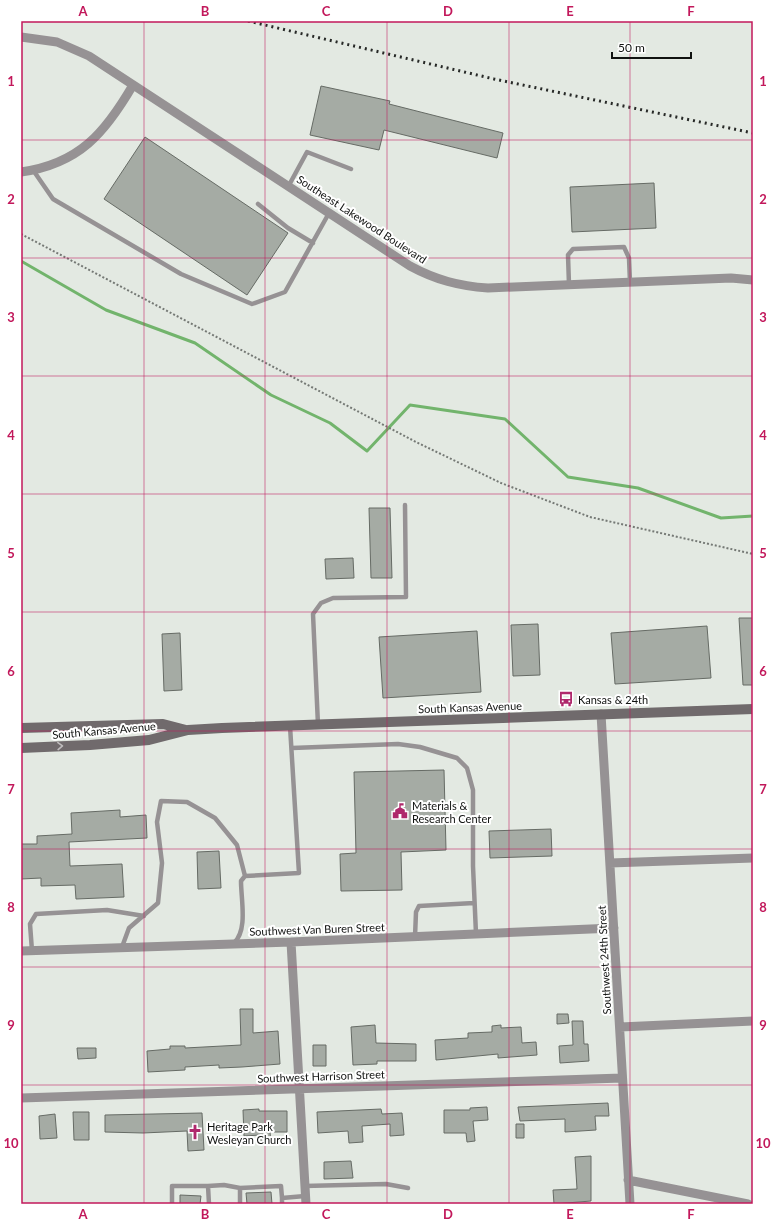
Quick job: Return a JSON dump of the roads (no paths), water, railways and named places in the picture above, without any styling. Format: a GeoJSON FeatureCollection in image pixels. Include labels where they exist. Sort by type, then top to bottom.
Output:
{"type":"FeatureCollection","features":[{"type":"Feature","properties":{"kind":"main road","name":"South Kansas Avenue"},"geometry":{"type":"LineString","coordinates":[[21,748],[90,745],[149,740],[188,730],[753,709]]}},
{"type":"Feature","properties":{"kind":"main road","name":"South Kansas Avenue"},"geometry":{"type":"LineString","coordinates":[[21,728],[163,724],[188,730]]}},
{"type":"Feature","properties":{"kind":"street","name":"Southeast Lakewood Boulevard"},"geometry":{"type":"LineString","coordinates":[[21,38],[42,38],[74,48],[410,266],[427,275],[455,284],[488,288],[731,278],[753,280]]}},
{"type":"Feature","properties":{"kind":"street"},"geometry":{"type":"LineString","coordinates":[[21,172],[52,164],[71,156],[88,144],[110,121],[133,85]]}},
{"type":"Feature","properties":{"kind":"street","name":"Southwest 24th Street"},"geometry":{"type":"LineString","coordinates":[[601,714],[630,1204]]}},
{"type":"Feature","properties":{"kind":"street"},"geometry":{"type":"LineString","coordinates":[[610,864],[753,858]]}},
{"type":"Feature","properties":{"kind":"street","name":"Southwest Van Buren Street"},"geometry":{"type":"LineString","coordinates":[[21,951],[292,942],[614,928]]}},
{"type":"Feature","properties":{"kind":"street"},"geometry":{"type":"LineString","coordinates":[[292,942],[305,1200]]}},
{"type":"Feature","properties":{"kind":"street"},"geometry":{"type":"LineString","coordinates":[[620,1027],[753,1021]]}},
{"type":"Feature","properties":{"kind":"street","name":"Southwest Harrison Street"},"geometry":{"type":"LineString","coordinates":[[21,1098],[622,1078]]}},
{"type":"Feature","properties":{"kind":"street"},"geometry":{"type":"LineString","coordinates":[[628,1180],[748,1204]]}},
{"type":"Feature","properties":{"kind":"lane"},"geometry":{"type":"LineString","coordinates":[[288,187],[307,152],[351,169]]}},
{"type":"Feature","properties":{"kind":"lane"},"geometry":{"type":"LineString","coordinates":[[33,170],[53,199],[181,274],[252,304],[285,292],[329,213]]}},
{"type":"Feature","properties":{"kind":"lane"},"geometry":{"type":"LineString","coordinates":[[258,204],[288,228],[313,243]]}},
{"type":"Feature","properties":{"kind":"lane"},"geometry":{"type":"LineString","coordinates":[[569,284],[568,255],[573,249],[624,247],[629,258],[630,282]]}},
{"type":"Feature","properties":{"kind":"lane"},"geometry":{"type":"LineString","coordinates":[[318,725],[313,614],[321,603],[333,598],[406,597],[405,505]]}},
{"type":"Feature","properties":{"kind":"lane"},"geometry":{"type":"LineString","coordinates":[[232,944],[239,939],[242,931],[241,881],[245,876],[299,873],[290,726]]}},
{"type":"Feature","properties":{"kind":"lane"},"geometry":{"type":"LineString","coordinates":[[292,748],[398,744],[420,746],[457,758],[467,768],[472,790],[476,934]]}},
{"type":"Feature","properties":{"kind":"lane"},"geometry":{"type":"LineString","coordinates":[[122,948],[130,928],[158,903],[162,863],[157,822],[161,802],[187,802],[215,818],[237,845],[245,876]]}},
{"type":"Feature","properties":{"kind":"lane"},"geometry":{"type":"LineString","coordinates":[[416,937],[416,912],[419,906],[474,903]]}},
{"type":"Feature","properties":{"kind":"lane"},"geometry":{"type":"LineString","coordinates":[[32,951],[30,924],[36,914],[107,910],[144,916]]}},
{"type":"Feature","properties":{"kind":"lane"},"geometry":{"type":"LineString","coordinates":[[304,1186],[386,1184],[408,1188]]}},
{"type":"Feature","properties":{"kind":"lane"},"geometry":{"type":"LineString","coordinates":[[172,1204],[172,1186],[224,1185],[240,1188],[281,1186],[282,1204]]}},
{"type":"Feature","properties":{"kind":"lane"},"geometry":{"type":"LineString","coordinates":[[208,1186],[209,1204]]}},
{"type":"Feature","properties":{"kind":"lane"},"geometry":{"type":"LineString","coordinates":[[240,1188],[240,1204]]}},
{"type":"Feature","properties":{"kind":"lane"},"geometry":{"type":"LineString","coordinates":[[282,1198],[305,1200]]}},
{"type":"Feature","properties":{"kind":"waterway"},"geometry":{"type":"LineString","coordinates":[[21,261],[106,310],[195,343],[271,395],[330,423],[367,451],[410,405],[505,419],[568,477],[638,488],[721,518],[753,516]]}},
{"type":"Feature","properties":{"kind":"railway"},"geometry":{"type":"LineString","coordinates":[[248,21],[494,79],[753,133]]}},
{"type":"Feature","properties":{"kind":"place","name":"Kansas & 24th"},"geometry":{"type":"Point","coordinates":[566,699]}},
{"type":"Feature","properties":{"kind":"place","name":"Materials & Research Center"},"geometry":{"type":"Point","coordinates":[400,811]}},
{"type":"Feature","properties":{"kind":"place","name":"Heritage Park Wesleyan Church"},"geometry":{"type":"Point","coordinates":[195,1132]}}]}
